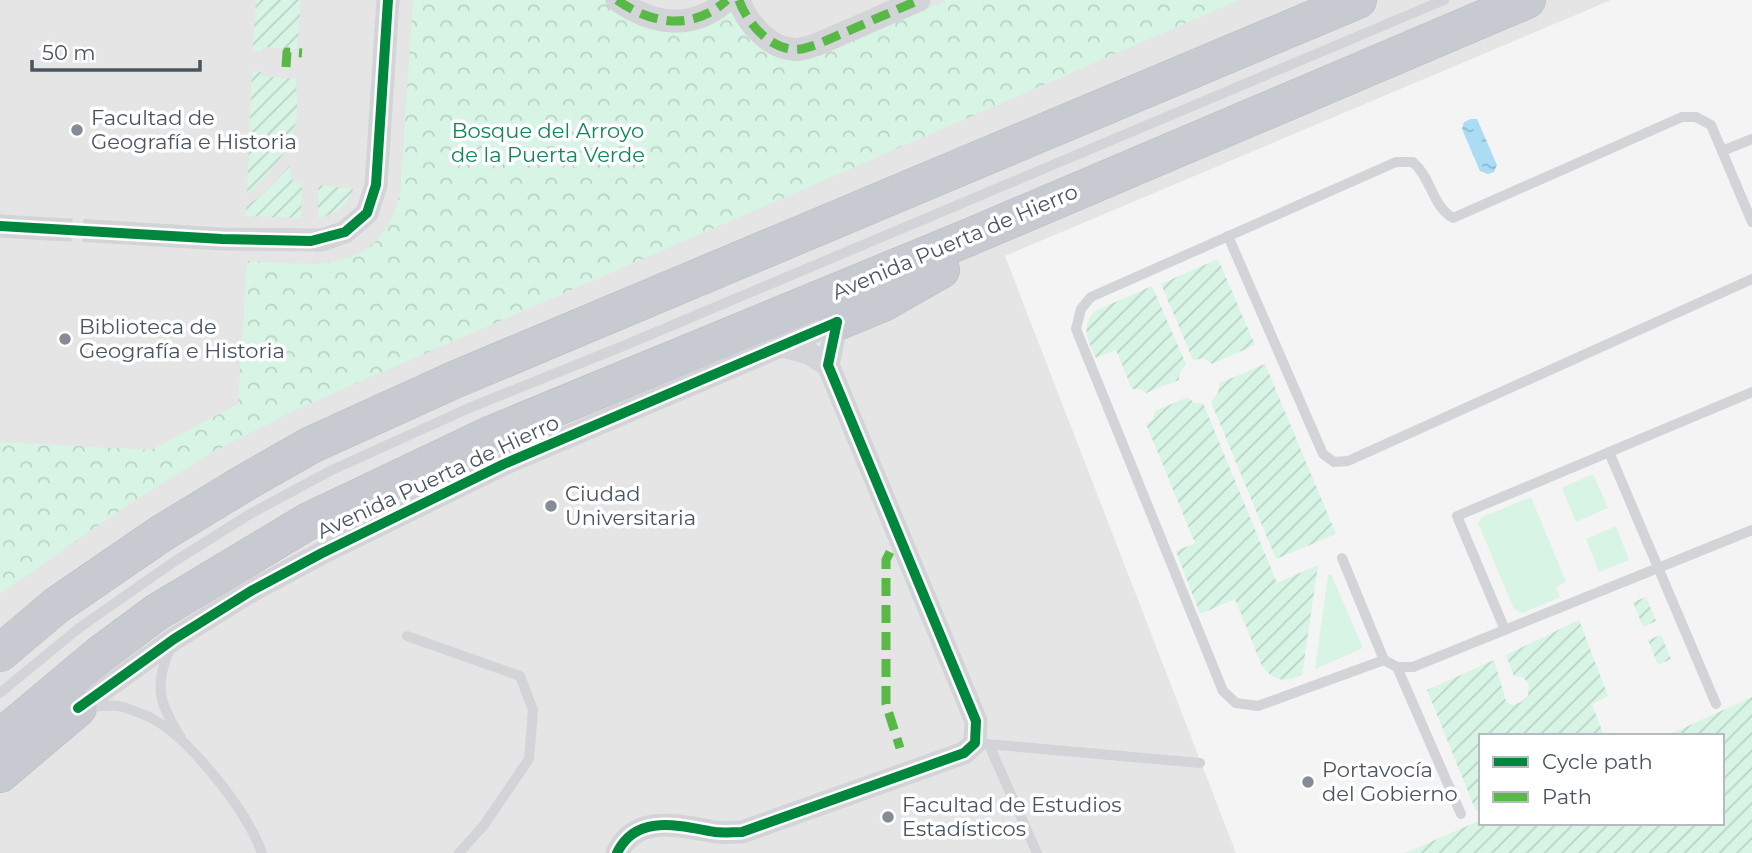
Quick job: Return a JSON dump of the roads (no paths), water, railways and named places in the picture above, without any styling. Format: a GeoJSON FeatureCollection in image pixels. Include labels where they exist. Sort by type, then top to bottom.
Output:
{"type":"FeatureCollection","features":[{"type":"Feature","properties":{"kind":"highway"},"geometry":{"type":"LineString","coordinates":[[1249,44],[1276,20],[1323,0]]}},
{"type":"Feature","properties":{"kind":"highway"},"geometry":{"type":"LineString","coordinates":[[0,653],[57,605],[162,533],[311,445],[454,380],[1358,0]]}},
{"type":"Feature","properties":{"kind":"highway","name":"Avenida Puerta de Hierro"},"geometry":{"type":"LineString","coordinates":[[0,738],[157,612],[307,522],[492,434],[972,236],[1527,0]]}},
{"type":"Feature","properties":{"kind":"highway"},"geometry":{"type":"LineString","coordinates":[[836,322],[883,303],[946,267],[972,236]]}},
{"type":"Feature","properties":{"kind":"highway"},"geometry":{"type":"LineString","coordinates":[[0,774],[78,708]]}},
{"type":"Feature","properties":{"kind":"street"},"geometry":{"type":"LineString","coordinates":[[93,231],[311,241],[345,232],[367,213],[376,185],[388,0]]}},
{"type":"Feature","properties":{"kind":"street"},"geometry":{"type":"LineString","coordinates":[[617,0],[653,20],[675,21],[696,18],[714,11],[727,0]]}},
{"type":"Feature","properties":{"kind":"street"},"geometry":{"type":"LineString","coordinates":[[739,0],[757,31],[779,44],[801,49],[919,0]]}},
{"type":"Feature","properties":{"kind":"street"},"geometry":{"type":"LineString","coordinates":[[0,226],[49,229]]}},
{"type":"Feature","properties":{"kind":"street"},"geometry":{"type":"LineString","coordinates":[[617,853],[630,835],[657,823],[718,832],[742,832],[964,753],[982,744],[976,721],[828,365],[836,322]]}},
{"type":"Feature","properties":{"kind":"street","name":"Avenida Puerta de Hierro"},"geometry":{"type":"LineString","coordinates":[[78,708],[174,639],[251,591],[322,553],[504,464],[836,322]]}},
{"type":"Feature","properties":{"kind":"street"},"geometry":{"type":"LineString","coordinates":[[780,345],[808,353],[828,365]]}},
{"type":"Feature","properties":{"kind":"lane"},"geometry":{"type":"LineString","coordinates":[[0,694],[79,628],[176,561],[250,514],[330,471],[469,408],[1444,0]]}},
{"type":"Feature","properties":{"kind":"lane"},"geometry":{"type":"LineString","coordinates":[[1384,660],[1258,706],[1236,703],[1223,691],[1076,329],[1081,309],[1091,297],[1396,162],[1413,162],[1422,170],[1443,212],[1453,218],[1682,117],[1696,117],[1711,125],[1752,222]]}},
{"type":"Feature","properties":{"kind":"lane"},"geometry":{"type":"LineString","coordinates":[[1722,150],[1752,139]]}},
{"type":"Feature","properties":{"kind":"lane"},"geometry":{"type":"LineString","coordinates":[[1228,236],[1323,454],[1334,463],[1348,461],[1752,279]]}},
{"type":"Feature","properties":{"kind":"lane"},"geometry":{"type":"LineString","coordinates":[[1505,630],[1457,516],[1752,392]]}},
{"type":"Feature","properties":{"kind":"lane"},"geometry":{"type":"LineString","coordinates":[[1609,452],[1716,704]]}},
{"type":"Feature","properties":{"kind":"lane"},"geometry":{"type":"LineString","coordinates":[[1342,558],[1384,660],[1397,667],[1413,667],[1752,530]]}},
{"type":"Feature","properties":{"kind":"lane"},"geometry":{"type":"LineString","coordinates":[[407,636],[520,676],[533,710],[529,759],[484,825],[459,853]]}},
{"type":"Feature","properties":{"kind":"lane"},"geometry":{"type":"LineString","coordinates":[[174,639],[159,679],[164,710],[186,746]]}},
{"type":"Feature","properties":{"kind":"lane"},"geometry":{"type":"LineString","coordinates":[[1397,667],[1461,814]]}},
{"type":"Feature","properties":{"kind":"lane"},"geometry":{"type":"LineString","coordinates":[[78,708],[120,706],[153,719],[186,746],[223,786],[257,839],[262,853]]}},
{"type":"Feature","properties":{"kind":"lane"},"geometry":{"type":"LineString","coordinates":[[982,744],[1200,763]]}},
{"type":"Feature","properties":{"kind":"lane"},"geometry":{"type":"LineString","coordinates":[[982,744],[1037,853]]}},
{"type":"Feature","properties":{"kind":"water"},"geometry":{"type":"Polygon","coordinates":[[[1477,119],[1497,165],[1494,172],[1488,174],[1480,171],[1462,129],[1464,122],[1477,119]]]}},
{"type":"Feature","properties":{"kind":"tunnel"},"geometry":{"type":"LineString","coordinates":[[49,229],[93,231]]}},
{"type":"Feature","properties":{"kind":"place","name":"Facultad de Geografía e Historia"},"geometry":{"type":"Point","coordinates":[77,130]}},
{"type":"Feature","properties":{"kind":"place","name":"Biblioteca de Geografía e Historia"},"geometry":{"type":"Point","coordinates":[65,339]}},
{"type":"Feature","properties":{"kind":"place","name":"Ciudad Universitaria"},"geometry":{"type":"Point","coordinates":[551,506]}},
{"type":"Feature","properties":{"kind":"place","name":"Portavocía del Gobierno"},"geometry":{"type":"Point","coordinates":[1308,782]}},
{"type":"Feature","properties":{"kind":"place","name":"Facultad de Estudios Estadísticos"},"geometry":{"type":"Point","coordinates":[888,817]}},
{"type":"Feature","properties":{"kind":"park label","name":"Bosque del Arroyo de la Puerta Verde"},"geometry":{"type":"Point","coordinates":[548,143]}}]}
